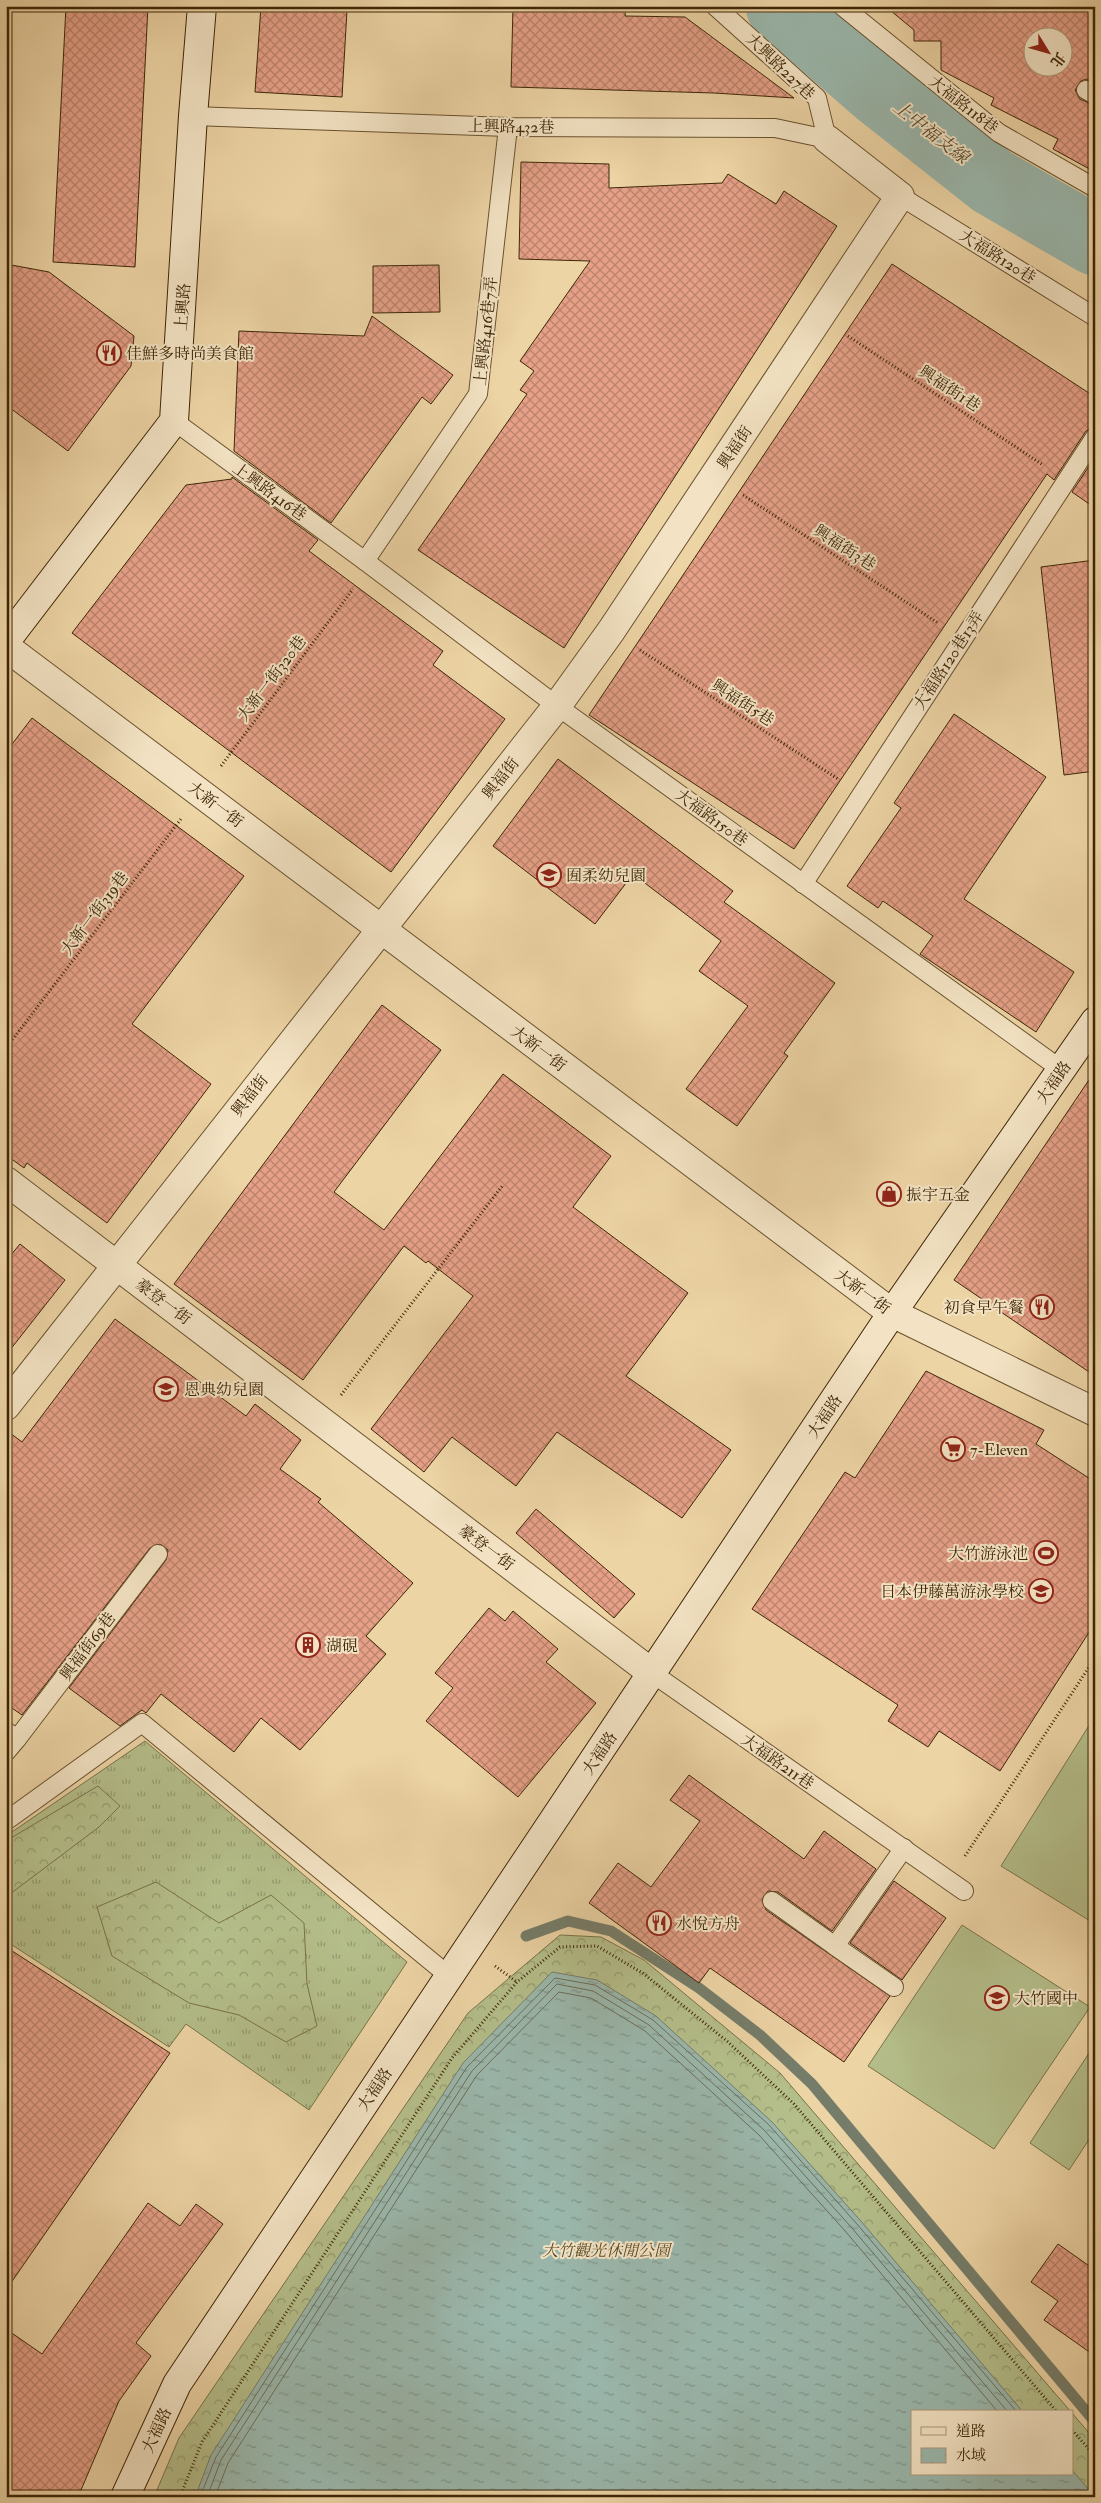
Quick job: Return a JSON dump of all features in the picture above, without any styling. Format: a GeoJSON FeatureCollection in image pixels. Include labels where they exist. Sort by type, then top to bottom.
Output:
{"type":"FeatureCollection","features":[{"type":"Feature","properties":{"kind":"street","name":"上興路"},"geometry":{"type":"LineString","coordinates":[[174,421],[193,116],[202,6]]}},
{"type":"Feature","properties":{"kind":"street"},"geometry":{"type":"LineString","coordinates":[[827,139],[900,196]]}},
{"type":"Feature","properties":{"kind":"street","name":"興福街"},"geometry":{"type":"LineString","coordinates":[[6,1406],[557,706],[611,632],[900,196]]}},
{"type":"Feature","properties":{"kind":"street"},"geometry":{"type":"LineString","coordinates":[[6,641],[174,421]]}},
{"type":"Feature","properties":{"kind":"street","name":"大新一街"},"geometry":{"type":"LineString","coordinates":[[6,647],[892,1313],[1095,1412]]}},
{"type":"Feature","properties":{"kind":"street","name":"大福路"},"geometry":{"type":"LineString","coordinates":[[125,2497],[177,2384],[892,1313],[1095,1021]]}},
{"type":"Feature","properties":{"kind":"street","name":"豪登一街"},"geometry":{"type":"LineString","coordinates":[[6,1181],[652,1673]]}},
{"type":"Feature","properties":{"kind":"lane","name":"大興路227巷"},"geometry":{"type":"LineString","coordinates":[[715,6],[817,98],[827,139]]}},
{"type":"Feature","properties":{"kind":"lane","name":"大福路118巷"},"geometry":{"type":"LineString","coordinates":[[842,6],[999,133],[1095,188]]}},
{"type":"Feature","properties":{"kind":"lane","name":"上興路432巷"},"geometry":{"type":"LineString","coordinates":[[193,116],[508,127],[775,128],[827,139]]}},
{"type":"Feature","properties":{"kind":"lane","name":"上興路416巷7弄"},"geometry":{"type":"LineString","coordinates":[[365,561],[478,394],[508,127]]}},
{"type":"Feature","properties":{"kind":"lane","name":"大福路120巷"},"geometry":{"type":"LineString","coordinates":[[900,196],[1095,317]]}},
{"type":"Feature","properties":{"kind":"lane","name":"上興路416巷"},"geometry":{"type":"LineString","coordinates":[[174,421],[365,561]]}},
{"type":"Feature","properties":{"kind":"lane","name":"大福路120巷13弄"},"geometry":{"type":"LineString","coordinates":[[803,884],[1095,436]]}},
{"type":"Feature","properties":{"kind":"lane","name":"大福路150巷"},"geometry":{"type":"LineString","coordinates":[[365,561],[557,706],[1062,1070]]}},
{"type":"Feature","properties":{"kind":"lane","name":"興福街69巷"},"geometry":{"type":"LineString","coordinates":[[10,1741],[158,1554]]}},
{"type":"Feature","properties":{"kind":"lane","name":"大福路211巷"},"geometry":{"type":"LineString","coordinates":[[652,1673],[964,1891]]}},
{"type":"Feature","properties":{"kind":"lane"},"geometry":{"type":"LineString","coordinates":[[6,1821],[142,1723],[449,1976]]}},
{"type":"Feature","properties":{"kind":"lane"},"geometry":{"type":"LineString","coordinates":[[835,1946],[904,1848]]}},
{"type":"Feature","properties":{"kind":"lane"},"geometry":{"type":"LineString","coordinates":[[772,1902],[894,1987]]}},
{"type":"Feature","properties":{"kind":"path","name":"興福街1巷"},"geometry":{"type":"LineString","coordinates":[[819,317],[1066,480]]}},
{"type":"Feature","properties":{"kind":"path","name":"興福街3巷"},"geometry":{"type":"LineString","coordinates":[[714,476],[962,638]]}},
{"type":"Feature","properties":{"kind":"path","name":"大新一街320巷"},"geometry":{"type":"LineString","coordinates":[[201,793],[355,586]]}},
{"type":"Feature","properties":{"kind":"path","name":"興福街5巷"},"geometry":{"type":"LineString","coordinates":[[611,632],[861,794]]}},
{"type":"Feature","properties":{"kind":"path","name":"大新一街319巷"},"geometry":{"type":"LineString","coordinates":[[6,1048],[201,793]]}},
{"type":"Feature","properties":{"kind":"path"},"geometry":{"type":"LineString","coordinates":[[321,1421],[503,1185]]}},
{"type":"Feature","properties":{"kind":"path"},"geometry":{"type":"LineString","coordinates":[[949,1881],[1095,1658]]}},
{"type":"Feature","properties":{"kind":"path"},"geometry":{"type":"LineString","coordinates":[[180,2497],[202,2442],[452,2058],[517,1982],[560,1947],[597,1946],[644,1974],[728,2042],[788,2098],[1055,2410]]}},
{"type":"Feature","properties":{"kind":"path"},"geometry":{"type":"LineString","coordinates":[[1074,2432],[1095,2456]]}},
{"type":"Feature","properties":{"kind":"green space"},"geometry":{"type":"Polygon","coordinates":[[[1095,1716],[1095,1924],[1001,1866],[1095,1716]]]}},
{"type":"Feature","properties":{"kind":"green space"},"geometry":{"type":"Polygon","coordinates":[[[145,1741],[407,1962],[309,2110],[186,2024],[169,2047],[6,1941],[6,1836],[145,1741]]]}},
{"type":"Feature","properties":{"kind":"green space"},"geometry":{"type":"Polygon","coordinates":[[[98,1786],[120,1806],[99,1827],[6,1897],[6,1841],[98,1786]]]}},
{"type":"Feature","properties":{"kind":"green space"},"geometry":{"type":"Polygon","coordinates":[[[156,1882],[219,1923],[271,1895],[304,1923],[307,1984],[317,2026],[286,2042],[239,2015],[189,2003],[112,1956],[97,1907],[156,1882]]]}},
{"type":"Feature","properties":{"kind":"green space"},"geometry":{"type":"Polygon","coordinates":[[[962,1925],[1090,2007],[994,2149],[868,2066],[962,1925]]]}},
{"type":"Feature","properties":{"kind":"green space","name":"大竹觀光休閒公園"},"geometry":{"type":"Polygon","coordinates":[[[560,1935],[601,1937],[644,1960],[780,2073],[1069,2410],[911,2410],[911,2476],[1074,2476],[1074,2415],[1095,2440],[1095,2497],[154,2497],[179,2438],[468,2013],[560,1935]]]}},
{"type":"Feature","properties":{"kind":"green space"},"geometry":{"type":"Polygon","coordinates":[[[1095,2044],[1095,2134],[1094,2132],[1069,2170],[1030,2143],[1095,2044]]]}},
{"type":"Feature","properties":{"kind":"water","name":"大竹觀光休閒公園"},"geometry":{"type":"Polygon","coordinates":[[[552,1972],[597,1980],[656,2016],[772,2122],[860,2220],[1021,2410],[911,2410],[911,2476],[1074,2476],[1074,2472],[1095,2497],[195,2497],[211,2455],[463,2063],[552,1972]]]}},
{"type":"Feature","properties":{"kind":"building"},"geometry":{"type":"Polygon","coordinates":[[[66,6],[148,6],[135,267],[53,262],[66,6]]]}},
{"type":"Feature","properties":{"kind":"building"},"geometry":{"type":"Polygon","coordinates":[[[261,6],[347,10],[342,97],[255,92],[261,6]]]}},
{"type":"Feature","properties":{"kind":"building"},"geometry":{"type":"Polygon","coordinates":[[[513,6],[626,6],[625,16],[685,17],[794,98],[714,93],[511,87],[513,6]]]}},
{"type":"Feature","properties":{"kind":"building"},"geometry":{"type":"Polygon","coordinates":[[[885,6],[1095,6],[1095,83],[1086,79],[1081,81],[1075,90],[1080,99],[1095,106],[1095,172],[1053,149],[1058,139],[991,105],[994,98],[941,70],[941,41],[914,41],[914,30],[885,6]]]}},
{"type":"Feature","properties":{"kind":"building"},"geometry":{"type":"Polygon","coordinates":[[[521,162],[609,164],[609,188],[722,183],[728,174],[776,204],[784,191],[837,226],[564,648],[418,550],[527,394],[520,390],[534,371],[520,361],[590,261],[519,259],[521,162]]]}},
{"type":"Feature","properties":{"kind":"building"},"geometry":{"type":"Polygon","coordinates":[[[6,264],[49,272],[134,336],[131,366],[68,451],[6,405],[6,264]]]}},
{"type":"Feature","properties":{"kind":"building"},"geometry":{"type":"Polygon","coordinates":[[[892,264],[1095,397],[1095,426],[1086,431],[1054,480],[1047,474],[794,849],[589,715],[892,264]]]}},
{"type":"Feature","properties":{"kind":"building"},"geometry":{"type":"Polygon","coordinates":[[[439,265],[440,312],[373,313],[373,266],[439,265]]]}},
{"type":"Feature","properties":{"kind":"building"},"geometry":{"type":"Polygon","coordinates":[[[372,316],[453,375],[431,404],[422,397],[331,523],[234,451],[239,331],[364,336],[372,316]]]}},
{"type":"Feature","properties":{"kind":"building"},"geometry":{"type":"Polygon","coordinates":[[[1095,457],[1095,508],[1072,492],[1095,457]]]}},
{"type":"Feature","properties":{"kind":"building"},"geometry":{"type":"Polygon","coordinates":[[[232,477],[318,540],[309,551],[443,651],[433,665],[505,719],[391,872],[72,633],[186,485],[232,479],[232,477]]]}},
{"type":"Feature","properties":{"kind":"building"},"geometry":{"type":"Polygon","coordinates":[[[1095,560],[1095,771],[1064,775],[1041,567],[1095,560]]]}},
{"type":"Feature","properties":{"kind":"building"},"geometry":{"type":"Polygon","coordinates":[[[954,714],[1046,777],[964,899],[1074,972],[1036,1032],[920,954],[933,936],[883,901],[878,908],[847,886],[901,808],[894,803],[954,714]]]}},
{"type":"Feature","properties":{"kind":"building"},"geometry":{"type":"Polygon","coordinates":[[[32,718],[244,876],[132,1024],[211,1084],[107,1223],[27,1163],[24,1168],[6,1155],[6,752],[32,718]]]}},
{"type":"Feature","properties":{"kind":"building"},"geometry":{"type":"Polygon","coordinates":[[[558,759],[733,891],[724,902],[835,983],[784,1053],[788,1056],[737,1126],[686,1089],[748,1006],[699,971],[721,941],[633,874],[595,924],[493,846],[558,759]]]}},
{"type":"Feature","properties":{"kind":"building"},"geometry":{"type":"Polygon","coordinates":[[[382,1005],[441,1050],[334,1192],[384,1230],[503,1074],[611,1156],[573,1207],[688,1293],[626,1376],[731,1450],[682,1518],[557,1432],[516,1486],[452,1437],[424,1472],[371,1429],[473,1296],[428,1261],[426,1263],[404,1246],[303,1380],[174,1284],[382,1005]]]}},
{"type":"Feature","properties":{"kind":"building"},"geometry":{"type":"Polygon","coordinates":[[[1095,1071],[1095,1376],[954,1280],[1095,1071]]]}},
{"type":"Feature","properties":{"kind":"building"},"geometry":{"type":"Polygon","coordinates":[[[20,1244],[65,1280],[6,1355],[6,1261],[20,1244]]]}},
{"type":"Feature","properties":{"kind":"building"},"geometry":{"type":"Polygon","coordinates":[[[115,1319],[246,1416],[255,1404],[301,1440],[280,1469],[321,1499],[318,1502],[413,1583],[366,1636],[386,1654],[300,1750],[261,1718],[234,1752],[161,1694],[146,1713],[142,1710],[120,1726],[69,1688],[166,1560],[168,1550],[160,1544],[150,1548],[22,1715],[6,1704],[6,1430],[22,1442],[115,1319]]]}},
{"type":"Feature","properties":{"kind":"building"},"geometry":{"type":"Polygon","coordinates":[[[926,1371],[1044,1430],[1036,1444],[1095,1482],[1095,1623],[1000,1771],[939,1731],[928,1747],[888,1721],[898,1705],[752,1609],[845,1472],[855,1478],[926,1371]]]}},
{"type":"Feature","properties":{"kind":"building"},"geometry":{"type":"Polygon","coordinates":[[[536,1509],[635,1594],[614,1618],[516,1533],[536,1509]]]}},
{"type":"Feature","properties":{"kind":"building"},"geometry":{"type":"Polygon","coordinates":[[[489,1608],[505,1621],[513,1611],[558,1649],[546,1662],[596,1703],[518,1797],[426,1721],[453,1688],[435,1673],[489,1608]]]}},
{"type":"Feature","properties":{"kind":"building"},"geometry":{"type":"Polygon","coordinates":[[[689,1775],[804,1859],[824,1831],[876,1869],[832,1931],[778,1892],[768,1891],[762,1900],[766,1910],[890,1996],[844,2062],[710,1968],[699,1983],[589,1903],[618,1863],[651,1887],[700,1821],[670,1800],[689,1775]]]}},
{"type":"Feature","properties":{"kind":"building"},"geometry":{"type":"Polygon","coordinates":[[[894,1881],[946,1918],[902,1980],[850,1943],[894,1881]]]}},
{"type":"Feature","properties":{"kind":"building"},"geometry":{"type":"Polygon","coordinates":[[[6,1947],[170,2053],[6,2290],[6,1947]]]}},
{"type":"Feature","properties":{"kind":"building"},"geometry":{"type":"Polygon","coordinates":[[[148,2203],[180,2226],[196,2204],[223,2224],[136,2343],[151,2356],[119,2401],[78,2497],[6,2497],[6,2329],[42,2354],[148,2203]]]}},
{"type":"Feature","properties":{"kind":"building"},"geometry":{"type":"Polygon","coordinates":[[[1058,2244],[1095,2270],[1095,2356],[1044,2320],[1058,2301],[1031,2282],[1058,2244]]]}},
{"type":"Feature","properties":{"kind":"waterway","name":"上中福支線"},"geometry":{"type":"LineString","coordinates":[[780,6],[879,92],[993,182],[1095,241]]}},
{"type":"Feature","properties":{"kind":"waterway"},"geometry":{"type":"LineString","coordinates":[[526,1936],[568,1921],[611,1931],[699,1988],[760,2035],[812,2084],[1095,2422]]}},
{"type":"Feature","properties":{"kind":"place","name":"佳鮮多時尚美食館"},"geometry":{"type":"Point","coordinates":[109,353]}},
{"type":"Feature","properties":{"kind":"place","name":"囿柔幼兒園"},"geometry":{"type":"Point","coordinates":[549,875]}},
{"type":"Feature","properties":{"kind":"place","name":"振宇五金"},"geometry":{"type":"Point","coordinates":[889,1194]}},
{"type":"Feature","properties":{"kind":"place","name":"初食早午餐"},"geometry":{"type":"Point","coordinates":[1042,1307]}},
{"type":"Feature","properties":{"kind":"place","name":"恩典幼兒園"},"geometry":{"type":"Point","coordinates":[166,1389]}},
{"type":"Feature","properties":{"kind":"place","name":"7-Eleven"},"geometry":{"type":"Point","coordinates":[953,1449]}},
{"type":"Feature","properties":{"kind":"place","name":"大竹游泳池"},"geometry":{"type":"Point","coordinates":[1046,1553]}},
{"type":"Feature","properties":{"kind":"place","name":"日本伊藤萬游泳學校"},"geometry":{"type":"Point","coordinates":[1041,1591]}},
{"type":"Feature","properties":{"kind":"place","name":"湖硯"},"geometry":{"type":"Point","coordinates":[308,1645]}},
{"type":"Feature","properties":{"kind":"place","name":"水悅方舟"},"geometry":{"type":"Point","coordinates":[659,1923]}},
{"type":"Feature","properties":{"kind":"place","name":"大竹國中"},"geometry":{"type":"Point","coordinates":[997,1998]}}]}
